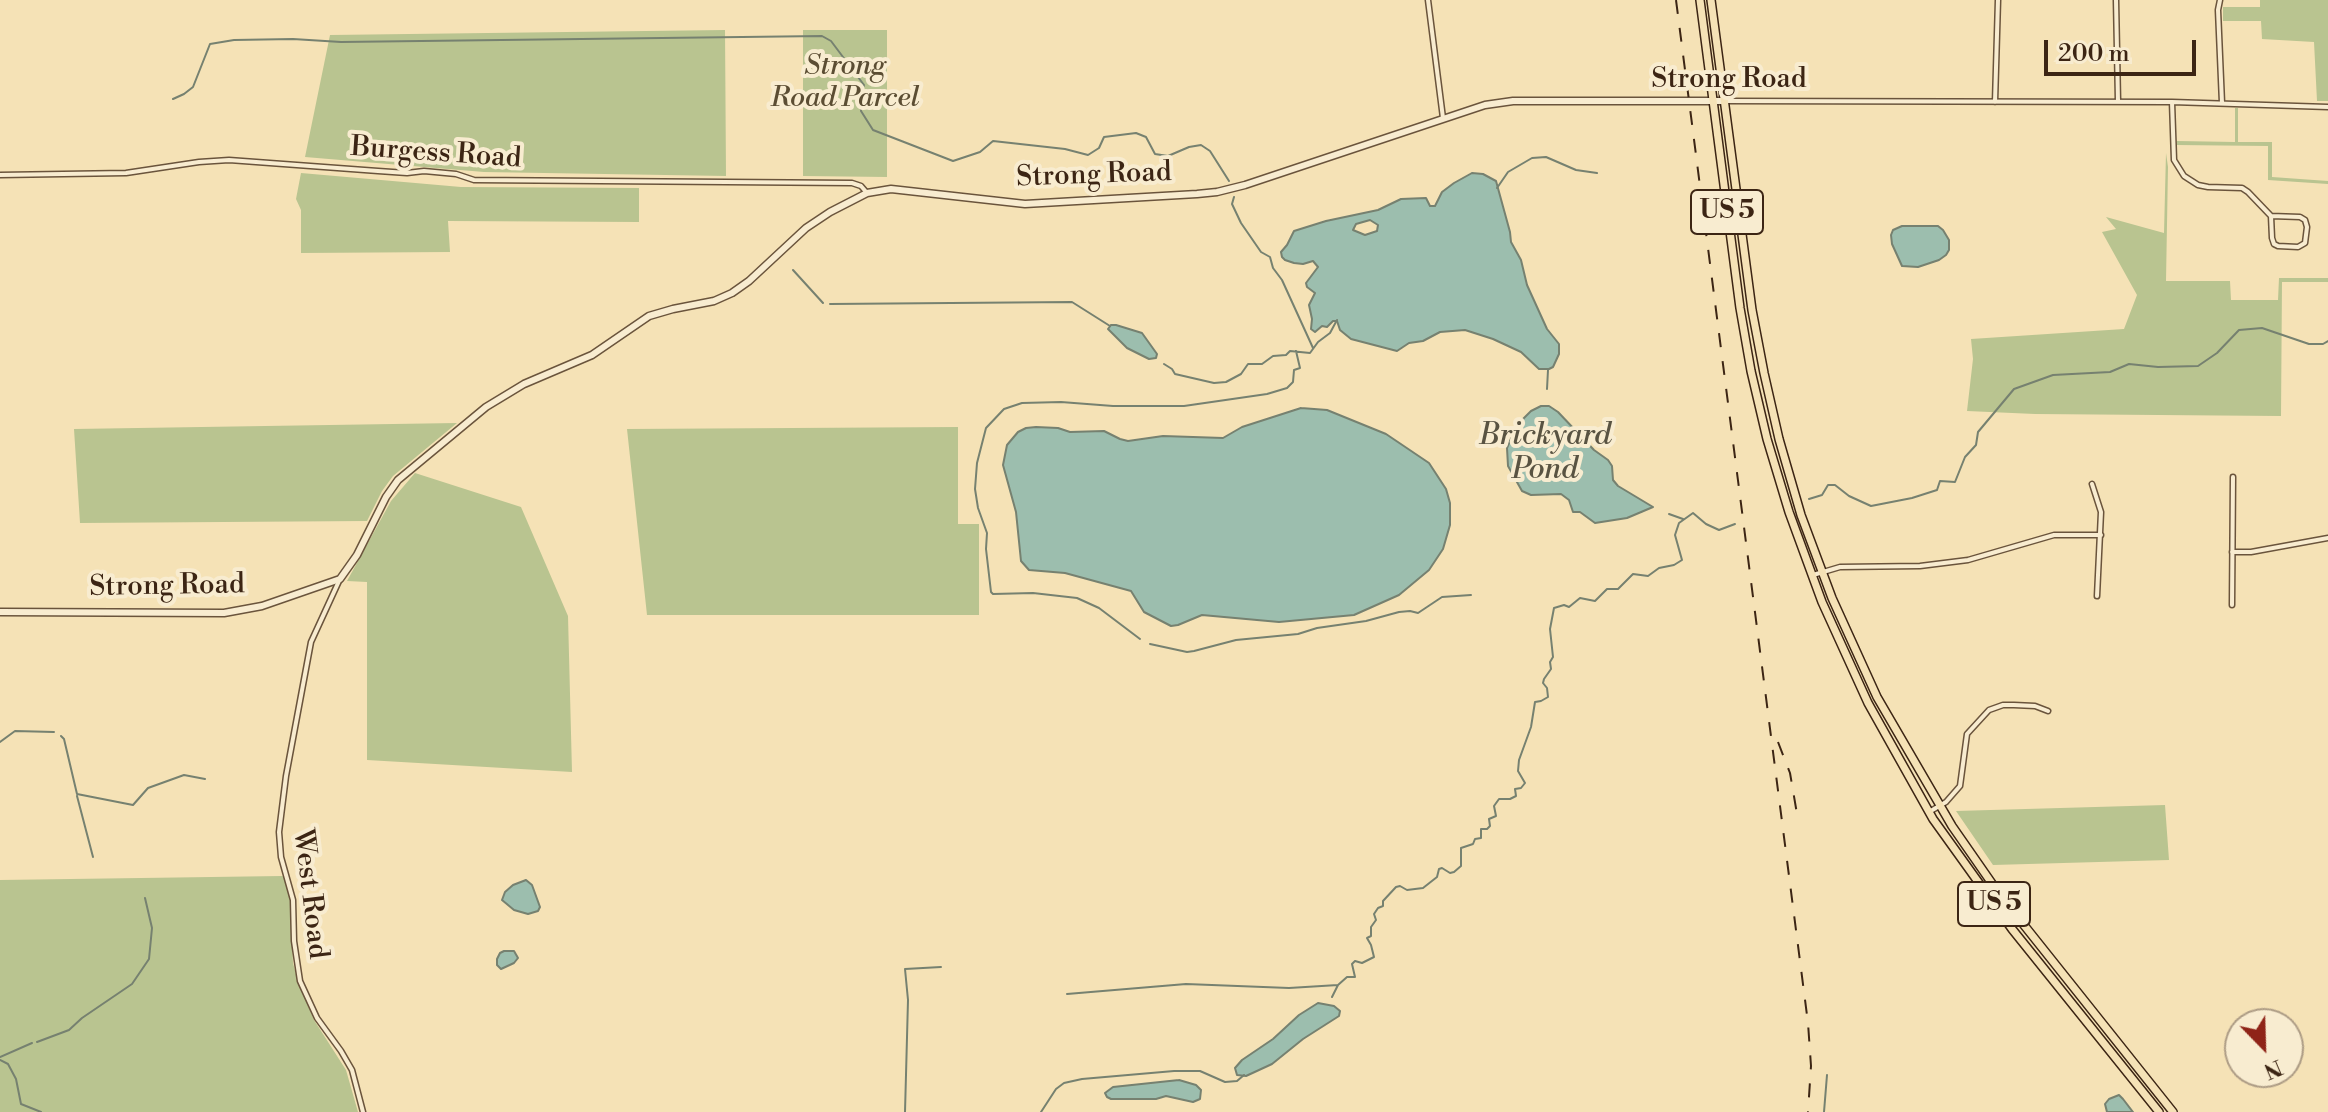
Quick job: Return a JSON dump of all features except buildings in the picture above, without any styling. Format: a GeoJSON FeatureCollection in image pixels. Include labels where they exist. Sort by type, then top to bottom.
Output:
{"type":"FeatureCollection","features":[{"type":"Feature","properties":{"kind":"highway","name":"US 5"},"geometry":{"type":"LineString","coordinates":[[1700,0],[1740,308],[1763,422],[1811,576],[1869,706],[1929,812],[2004,918],[2159,1112]]}},
{"type":"Feature","properties":{"kind":"highway","name":"US 5"},"geometry":{"type":"LineString","coordinates":[[1711,0],[1752,310],[1775,419],[1801,515],[1848,636],[1879,701],[1939,806],[2000,895],[2173,1112]]}},
{"type":"Feature","properties":{"kind":"highway"},"geometry":{"type":"LineString","coordinates":[[1763,422],[1775,419]]}},
{"type":"Feature","properties":{"kind":"highway"},"geometry":{"type":"LineString","coordinates":[[1838,640],[1848,636]]}},
{"type":"Feature","properties":{"kind":"highway"},"geometry":{"type":"LineString","coordinates":[[1869,706],[1879,701]]}},
{"type":"Feature","properties":{"kind":"highway"},"geometry":{"type":"LineString","coordinates":[[2063,993],[2072,986]]}},
{"type":"Feature","properties":{"kind":"street"},"geometry":{"type":"LineString","coordinates":[[1428,0],[1443,118]]}},
{"type":"Feature","properties":{"kind":"street"},"geometry":{"type":"LineString","coordinates":[[1995,102],[1998,0]]}},
{"type":"Feature","properties":{"kind":"street"},"geometry":{"type":"LineString","coordinates":[[2116,0],[2118,101]]}},
{"type":"Feature","properties":{"kind":"street"},"geometry":{"type":"LineString","coordinates":[[2220,0],[2222,103]]}},
{"type":"Feature","properties":{"kind":"street","name":"Strong Road"},"geometry":{"type":"LineString","coordinates":[[0,612],[224,613],[262,606],[340,579],[357,555],[398,480],[486,407],[524,384],[592,355],[649,316],[714,301],[732,293],[806,228],[867,193],[891,189],[1025,204],[1217,192],[1485,105],[1513,101],[2118,101],[2328,107]]}},
{"type":"Feature","properties":{"kind":"street"},"geometry":{"type":"LineString","coordinates":[[2172,102],[2174,160],[2184,176],[2198,185],[2242,188],[2271,216],[2274,244],[2298,247],[2305,243],[2305,220],[2271,216]]}},
{"type":"Feature","properties":{"kind":"street","name":"Burgess Road"},"geometry":{"type":"LineString","coordinates":[[0,175],[126,173],[199,162],[239,161],[407,173],[424,171],[456,174],[474,180],[852,183],[861,186],[867,193]]}},
{"type":"Feature","properties":{"kind":"street"},"geometry":{"type":"LineString","coordinates":[[2232,605],[2233,477]]}},
{"type":"Feature","properties":{"kind":"street"},"geometry":{"type":"LineString","coordinates":[[2092,484],[2101,512],[2097,596]]}},
{"type":"Feature","properties":{"kind":"street"},"geometry":{"type":"LineString","coordinates":[[1811,576],[1845,567],[1959,562],[2054,535],[2101,535]]}},
{"type":"Feature","properties":{"kind":"street"},"geometry":{"type":"LineString","coordinates":[[2232,552],[2271,549],[2328,538]]}},
{"type":"Feature","properties":{"kind":"street","name":"West Road"},"geometry":{"type":"LineString","coordinates":[[340,579],[311,642],[286,776],[279,845],[293,900],[294,941],[300,981],[317,1018],[352,1070],[363,1112]]}},
{"type":"Feature","properties":{"kind":"street"},"geometry":{"type":"LineString","coordinates":[[1929,812],[1960,786],[1967,734],[1989,710],[2014,705],[2035,706],[2048,711]]}},
{"type":"Feature","properties":{"kind":"green space"},"geometry":{"type":"Polygon","coordinates":[[[2260,0],[2328,0],[2328,101],[2317,101],[2314,42],[2262,39],[2261,21],[2223,21],[2223,7],[2260,7],[2260,0]]]}},
{"type":"Feature","properties":{"kind":"green space"},"geometry":{"type":"Polygon","coordinates":[[[725,30],[726,176],[484,172],[305,157],[330,35],[725,30]]]}},
{"type":"Feature","properties":{"kind":"green space","name":"Strong Road Parcel"},"geometry":{"type":"Polygon","coordinates":[[[803,30],[887,30],[887,177],[803,176],[803,30]]]}},
{"type":"Feature","properties":{"kind":"green space"},"geometry":{"type":"Polygon","coordinates":[[[2235,108],[2238,108],[2238,142],[2272,142],[2272,177],[2328,181],[2328,184],[2268,180],[2268,146],[2177,145],[2177,141],[2235,142],[2235,108]]]}},
{"type":"Feature","properties":{"kind":"green space"},"geometry":{"type":"Polygon","coordinates":[[[2166,153],[2166,281],[2230,281],[2231,300],[2278,300],[2279,278],[2328,278],[2328,282],[2282,282],[2281,416],[1967,411],[1973,359],[1971,339],[2124,329],[2137,295],[2102,232],[2116,229],[2106,217],[2164,233],[2166,153]]]}},
{"type":"Feature","properties":{"kind":"green space"},"geometry":{"type":"Polygon","coordinates":[[[301,173],[461,187],[639,188],[639,222],[448,221],[450,252],[301,253],[301,210],[296,199],[301,173]]]}},
{"type":"Feature","properties":{"kind":"green space"},"geometry":{"type":"Polygon","coordinates":[[[457,423],[393,476],[367,521],[80,523],[74,429],[457,423]]]}},
{"type":"Feature","properties":{"kind":"green space"},"geometry":{"type":"Polygon","coordinates":[[[958,427],[958,524],[979,524],[979,615],[647,615],[627,429],[958,427]]]}},
{"type":"Feature","properties":{"kind":"green space"},"geometry":{"type":"Polygon","coordinates":[[[415,473],[521,507],[568,616],[572,772],[367,760],[367,582],[347,581],[391,501],[415,473]]]}},
{"type":"Feature","properties":{"kind":"green space"},"geometry":{"type":"Polygon","coordinates":[[[2165,805],[2169,860],[1993,865],[1956,811],[2165,805]]]}},
{"type":"Feature","properties":{"kind":"green space"},"geometry":{"type":"Polygon","coordinates":[[[285,877],[290,900],[293,963],[298,982],[314,1020],[346,1070],[358,1112],[0,1112],[0,880],[285,877]]]}},
{"type":"Feature","properties":{"kind":"water"},"geometry":{"type":"Polygon","coordinates":[[[1472,173],[1483,174],[1496,181],[1511,242],[1521,260],[1527,285],[1547,329],[1559,344],[1559,354],[1553,367],[1539,369],[1521,352],[1465,330],[1440,332],[1423,341],[1409,343],[1397,351],[1351,339],[1340,330],[1337,321],[1315,332],[1311,329],[1309,305],[1315,293],[1306,283],[1318,267],[1313,261],[1294,263],[1282,257],[1281,252],[1294,231],[1378,210],[1401,199],[1426,198],[1430,206],[1435,206],[1442,192],[1472,173]],[[1370,220],[1356,224],[1353,230],[1365,235],[1377,231],[1378,225],[1370,220]]]}},
{"type":"Feature","properties":{"kind":"water"},"geometry":{"type":"Polygon","coordinates":[[[1902,226],[1938,226],[1949,240],[1946,255],[1918,267],[1902,266],[1892,244],[1893,230],[1902,226]]]}},
{"type":"Feature","properties":{"kind":"water"},"geometry":{"type":"Polygon","coordinates":[[[1111,325],[1142,333],[1157,354],[1156,358],[1149,359],[1127,348],[1108,329],[1111,325]]]}},
{"type":"Feature","properties":{"kind":"water","name":"Brickyard Pond"},"geometry":{"type":"Polygon","coordinates":[[[1549,406],[1558,412],[1594,450],[1608,460],[1612,466],[1613,480],[1618,486],[1653,507],[1627,518],[1595,523],[1580,512],[1573,512],[1569,500],[1561,494],[1531,495],[1522,491],[1508,466],[1507,448],[1515,429],[1531,411],[1549,406]]]}},
{"type":"Feature","properties":{"kind":"water"},"geometry":{"type":"Polygon","coordinates":[[[1301,408],[1327,410],[1386,434],[1429,463],[1446,489],[1450,503],[1450,525],[1443,549],[1429,570],[1399,595],[1354,615],[1279,622],[1202,615],[1171,626],[1144,612],[1131,591],[1065,573],[1029,570],[1021,561],[1016,512],[1003,465],[1007,445],[1018,432],[1036,427],[1070,432],[1104,431],[1128,441],[1163,436],[1223,438],[1242,427],[1301,408]]]}},
{"type":"Feature","properties":{"kind":"water"},"geometry":{"type":"Polygon","coordinates":[[[526,880],[532,885],[540,907],[538,911],[528,914],[514,910],[502,900],[513,885],[526,880]]]}},
{"type":"Feature","properties":{"kind":"water"},"geometry":{"type":"Polygon","coordinates":[[[504,951],[514,951],[518,958],[501,969],[497,959],[504,951]]]}},
{"type":"Feature","properties":{"kind":"water"},"geometry":{"type":"Polygon","coordinates":[[[1318,1003],[1334,1006],[1340,1011],[1339,1016],[1272,1064],[1246,1076],[1237,1075],[1235,1068],[1242,1060],[1318,1003]]]}},
{"type":"Feature","properties":{"kind":"water"},"geometry":{"type":"Polygon","coordinates":[[[1179,1080],[1196,1085],[1201,1090],[1200,1099],[1193,1102],[1166,1096],[1156,1099],[1111,1099],[1105,1093],[1113,1087],[1179,1080]]]}},
{"type":"Feature","properties":{"kind":"water"},"geometry":{"type":"Polygon","coordinates":[[[2119,1095],[2133,1112],[2107,1112],[2105,1104],[2119,1095]]]}},
{"type":"Feature","properties":{"kind":"waterway"},"geometry":{"type":"LineString","coordinates":[[173,99],[193,87],[210,44],[234,40],[341,42],[822,36],[831,41],[864,85],[860,96],[861,111],[873,130],[953,161],[980,152],[993,141],[1065,149],[1088,155],[1099,148],[1104,137],[1136,133],[1146,137],[1155,154],[1168,156],[1201,145],[1210,151],[1229,181]]}},
{"type":"Feature","properties":{"kind":"waterway"},"geometry":{"type":"LineString","coordinates":[[1497,188],[1508,172],[1532,158],[1546,157],[1576,170],[1597,173]]}},
{"type":"Feature","properties":{"kind":"waterway"},"geometry":{"type":"LineString","coordinates":[[1234,197],[1232,204],[1241,223],[1261,252],[1270,257],[1313,348]]}},
{"type":"Feature","properties":{"kind":"waterway"},"geometry":{"type":"LineString","coordinates":[[793,270],[823,303]]}},
{"type":"Feature","properties":{"kind":"waterway"},"geometry":{"type":"LineString","coordinates":[[830,304],[1072,302],[1110,326]]}},
{"type":"Feature","properties":{"kind":"waterway"},"geometry":{"type":"LineString","coordinates":[[1164,364],[1175,374],[1214,383],[1226,382],[1241,374],[1248,364],[1262,364],[1273,356],[1286,355],[1290,351],[1310,353],[1330,333],[1337,320]]}},
{"type":"Feature","properties":{"kind":"waterway"},"geometry":{"type":"LineString","coordinates":[[1809,499],[1822,495],[1828,485],[1835,485],[1849,496],[1871,506],[1937,490],[1940,481],[1955,482],[1965,457],[1976,445],[1978,432],[2014,389],[2053,375],[2110,372],[2129,364],[2198,366],[2217,353],[2239,330],[2262,328],[2309,344],[2328,341]]}},
{"type":"Feature","properties":{"kind":"waterway"},"geometry":{"type":"LineString","coordinates":[[1140,639],[1099,608],[1077,598],[991,592],[987,533],[975,489],[977,463],[986,428],[1004,409],[1022,403],[1184,406],[1267,394],[1287,388],[1293,382],[1294,370],[1300,368],[1296,351]]}},
{"type":"Feature","properties":{"kind":"waterway"},"geometry":{"type":"LineString","coordinates":[[1547,389],[1548,370]]}},
{"type":"Feature","properties":{"kind":"waterway"},"geometry":{"type":"LineString","coordinates":[[1332,997],[1347,977],[1355,977],[1352,964],[1355,961],[1362,963],[1374,957],[1367,938],[1371,936],[1371,927],[1376,920],[1374,914],[1383,906],[1383,901],[1396,887],[1407,890],[1423,888],[1437,877],[1439,869],[1454,872],[1461,866],[1461,848],[1481,838],[1481,829],[1487,829],[1489,819],[1496,816],[1494,806],[1499,799],[1516,796],[1515,789],[1525,783],[1518,771],[1519,760],[1531,727],[1535,702],[1548,697],[1543,683],[1551,669],[1553,657],[1550,629],[1554,608],[1569,607],[1580,598],[1595,601],[1607,589],[1618,589],[1633,574],[1648,576],[1659,568],[1682,560],[1675,535],[1679,523],[1693,513],[1719,530],[1735,524]]}},
{"type":"Feature","properties":{"kind":"waterway"},"geometry":{"type":"LineString","coordinates":[[1669,514],[1683,519]]}},
{"type":"Feature","properties":{"kind":"waterway"},"geometry":{"type":"LineString","coordinates":[[1150,644],[1194,651],[1236,640],[1298,634],[1399,612],[1418,613],[1442,597],[1471,595]]}},
{"type":"Feature","properties":{"kind":"waterway"},"geometry":{"type":"LineString","coordinates":[[0,742],[15,731],[54,732]]}},
{"type":"Feature","properties":{"kind":"waterway"},"geometry":{"type":"LineString","coordinates":[[61,736],[77,794],[133,805],[148,788],[184,775],[205,779]]}},
{"type":"Feature","properties":{"kind":"waterway"},"geometry":{"type":"LineString","coordinates":[[77,796],[93,857]]}},
{"type":"Feature","properties":{"kind":"waterway"},"geometry":{"type":"LineString","coordinates":[[37,1042],[69,1030],[132,984],[149,959],[152,928],[145,898]]}},
{"type":"Feature","properties":{"kind":"waterway"},"geometry":{"type":"LineString","coordinates":[[905,1112],[908,1000],[905,969],[941,967]]}},
{"type":"Feature","properties":{"kind":"waterway"},"geometry":{"type":"LineString","coordinates":[[1067,994],[1186,984],[1289,988],[1338,985]]}},
{"type":"Feature","properties":{"kind":"waterway"},"geometry":{"type":"LineString","coordinates":[[0,1057],[32,1043]]}},
{"type":"Feature","properties":{"kind":"waterway"},"geometry":{"type":"LineString","coordinates":[[0,1060],[8,1064],[16,1079],[21,1104],[41,1112]]}},
{"type":"Feature","properties":{"kind":"waterway"},"geometry":{"type":"LineString","coordinates":[[1041,1112],[1056,1089],[1064,1083],[1082,1079],[1200,1071],[1225,1082],[1237,1081],[1244,1075]]}},
{"type":"Feature","properties":{"kind":"waterway"},"geometry":{"type":"LineString","coordinates":[[1824,1112],[1827,1075]]}},
{"type":"Feature","properties":{"kind":"railway"},"geometry":{"type":"LineString","coordinates":[[1676,0],[1808,1023],[1811,1066],[1808,1112]]}},
{"type":"Feature","properties":{"kind":"railway"},"geometry":{"type":"LineString","coordinates":[[1778,742],[1790,773],[1797,814]]}}]}
